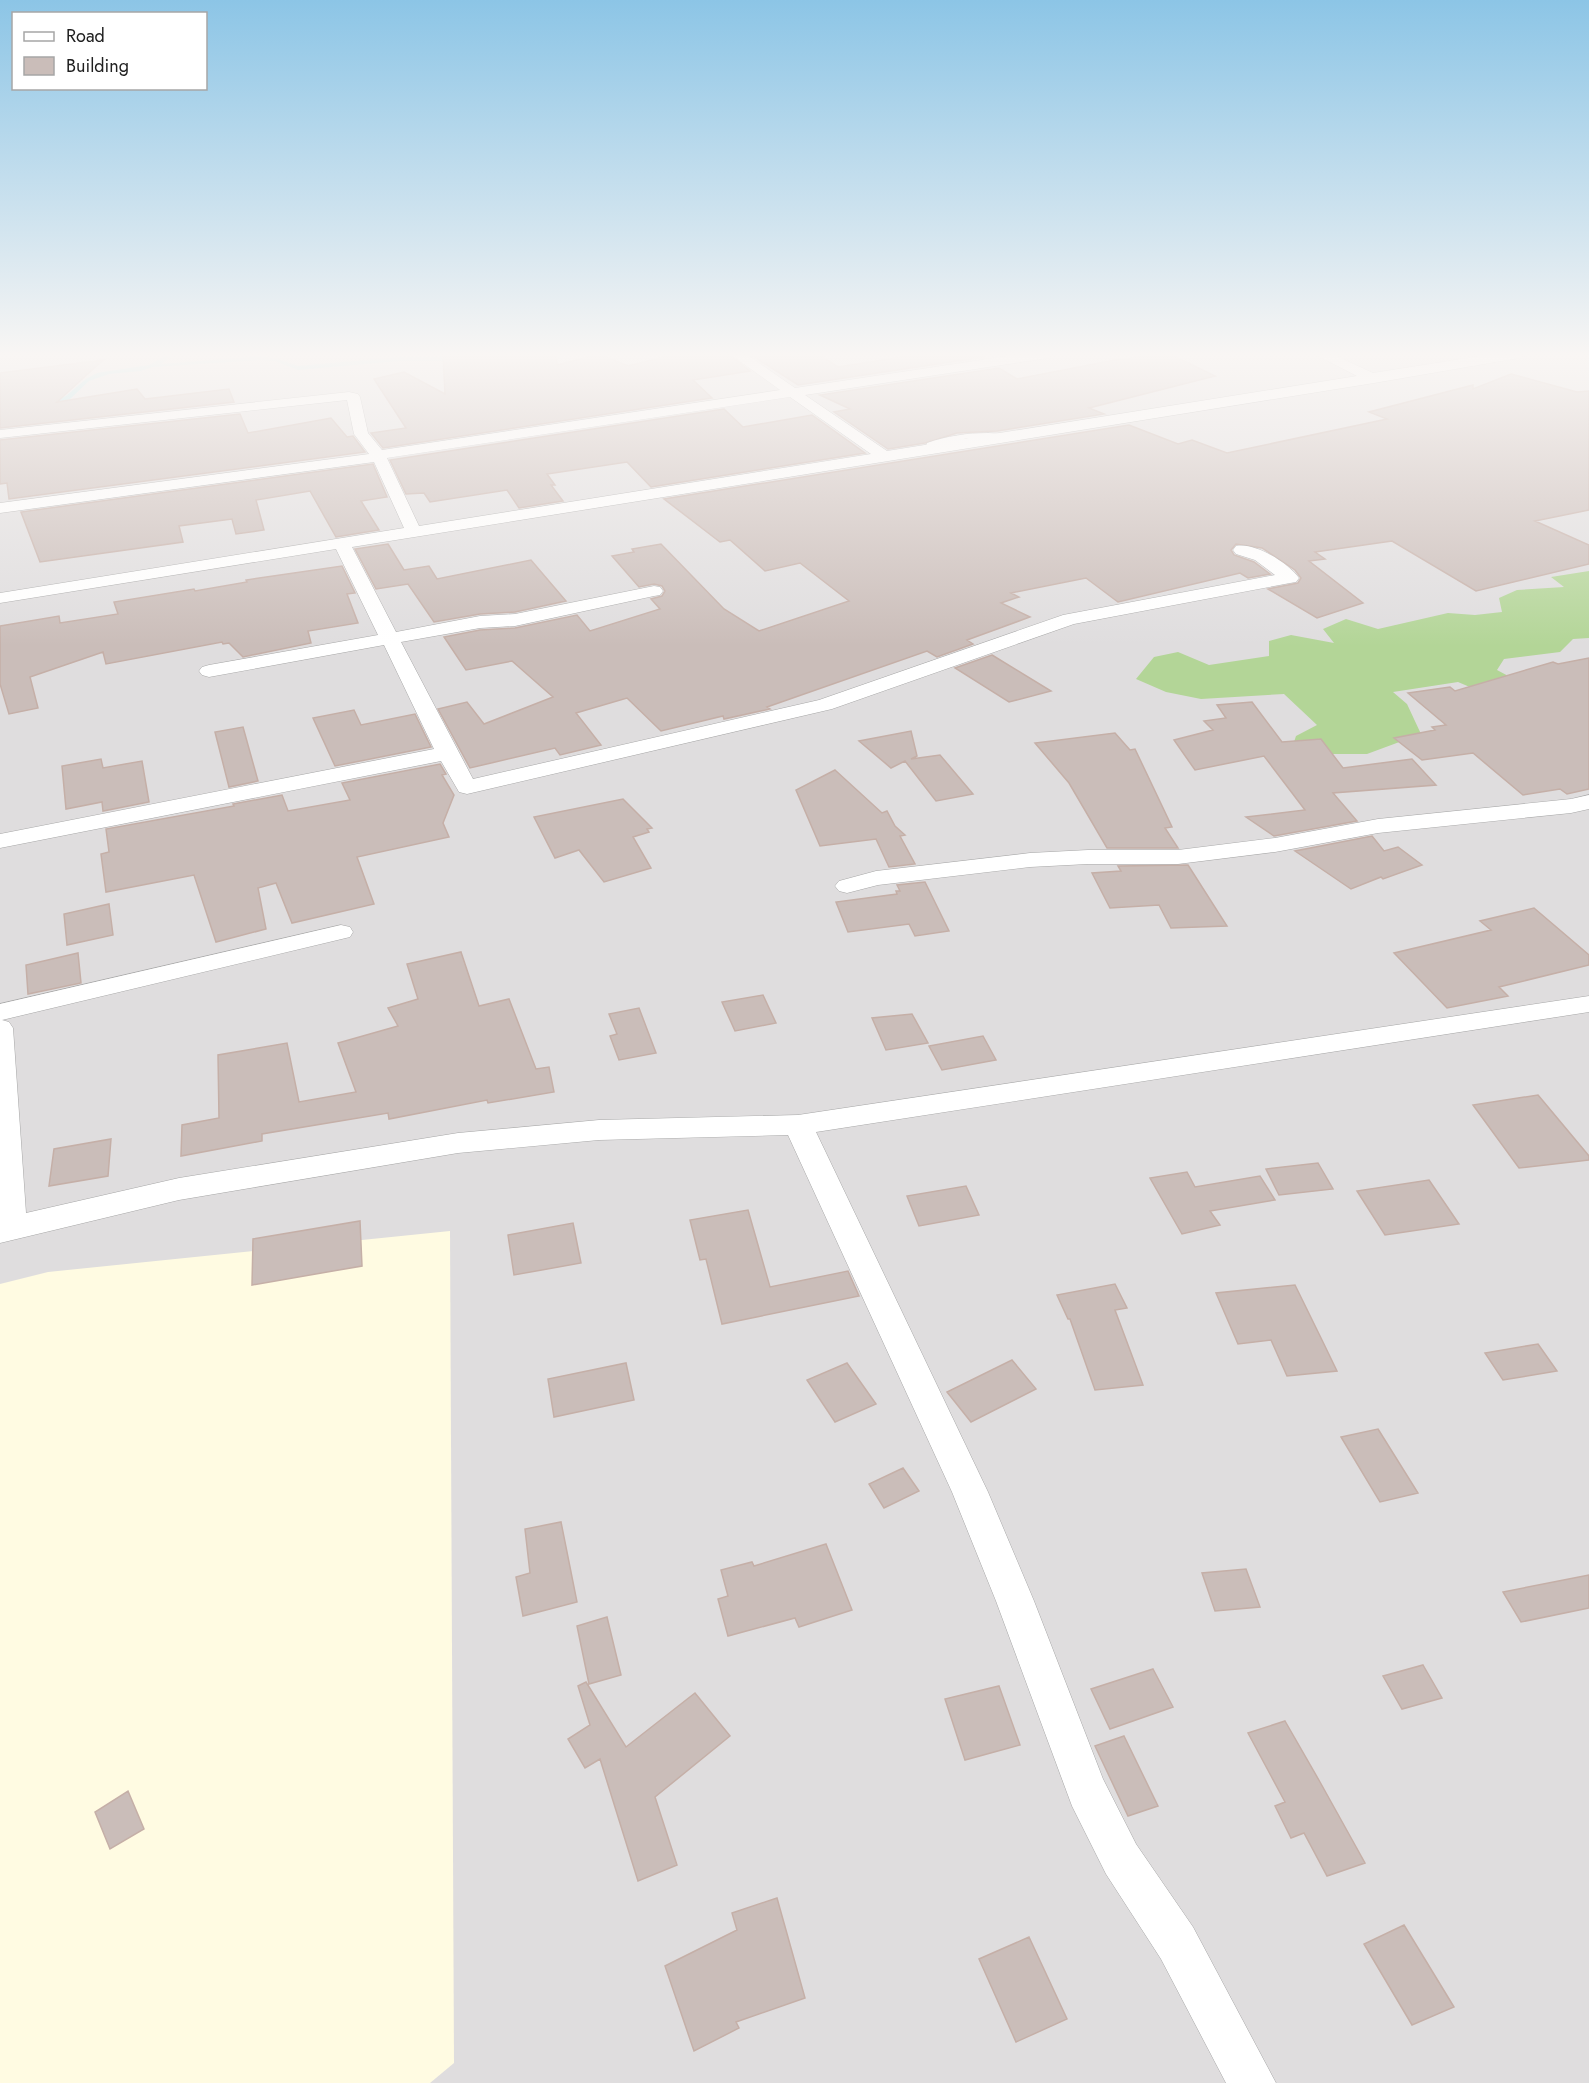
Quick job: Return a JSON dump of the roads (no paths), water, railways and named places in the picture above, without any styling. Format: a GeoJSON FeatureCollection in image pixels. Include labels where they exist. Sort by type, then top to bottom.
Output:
{"type":"FeatureCollection","features":[{"type":"Feature","properties":{"kind":"street"},"geometry":{"type":"LineString","coordinates":[[374,451],[414,532]]}},
{"type":"Feature","properties":{"kind":"street"},"geometry":{"type":"LineString","coordinates":[[0,508],[409,451]]}},
{"type":"Feature","properties":{"kind":"street"},"geometry":{"type":"LineString","coordinates":[[877,451],[886,457]]}},
{"type":"Feature","properties":{"kind":"street"},"geometry":{"type":"LineString","coordinates":[[0,598],[922,451]]}},
{"type":"Feature","properties":{"kind":"street"},"geometry":{"type":"LineString","coordinates":[[342,543],[447,753],[468,787],[825,705],[1070,619],[1290,578],[1261,556],[1242,550]]}},
{"type":"Feature","properties":{"kind":"street"},"geometry":{"type":"LineString","coordinates":[[209,671],[480,622],[515,621],[654,591]]}},
{"type":"Feature","properties":{"kind":"street"},"geometry":{"type":"LineString","coordinates":[[0,841],[447,753]]}},
{"type":"Feature","properties":{"kind":"street"},"geometry":{"type":"LineString","coordinates":[[847,886],[876,878],[1030,860],[1088,857],[1178,857],[1275,845],[1378,826],[1559,808],[1589,802]]}},
{"type":"Feature","properties":{"kind":"street"},"geometry":{"type":"LineString","coordinates":[[0,1012],[341,932]]}},
{"type":"Feature","properties":{"kind":"street"},"geometry":{"type":"LineString","coordinates":[[0,1028],[6,1230],[179,1189],[458,1143],[599,1130],[798,1125],[1589,1004]]}},
{"type":"Feature","properties":{"kind":"street"},"geometry":{"type":"LineString","coordinates":[[798,1125],[970,1492],[1015,1601],[1087,1791],[1121,1859],[1177,1943],[1252,2083]]}}]}
